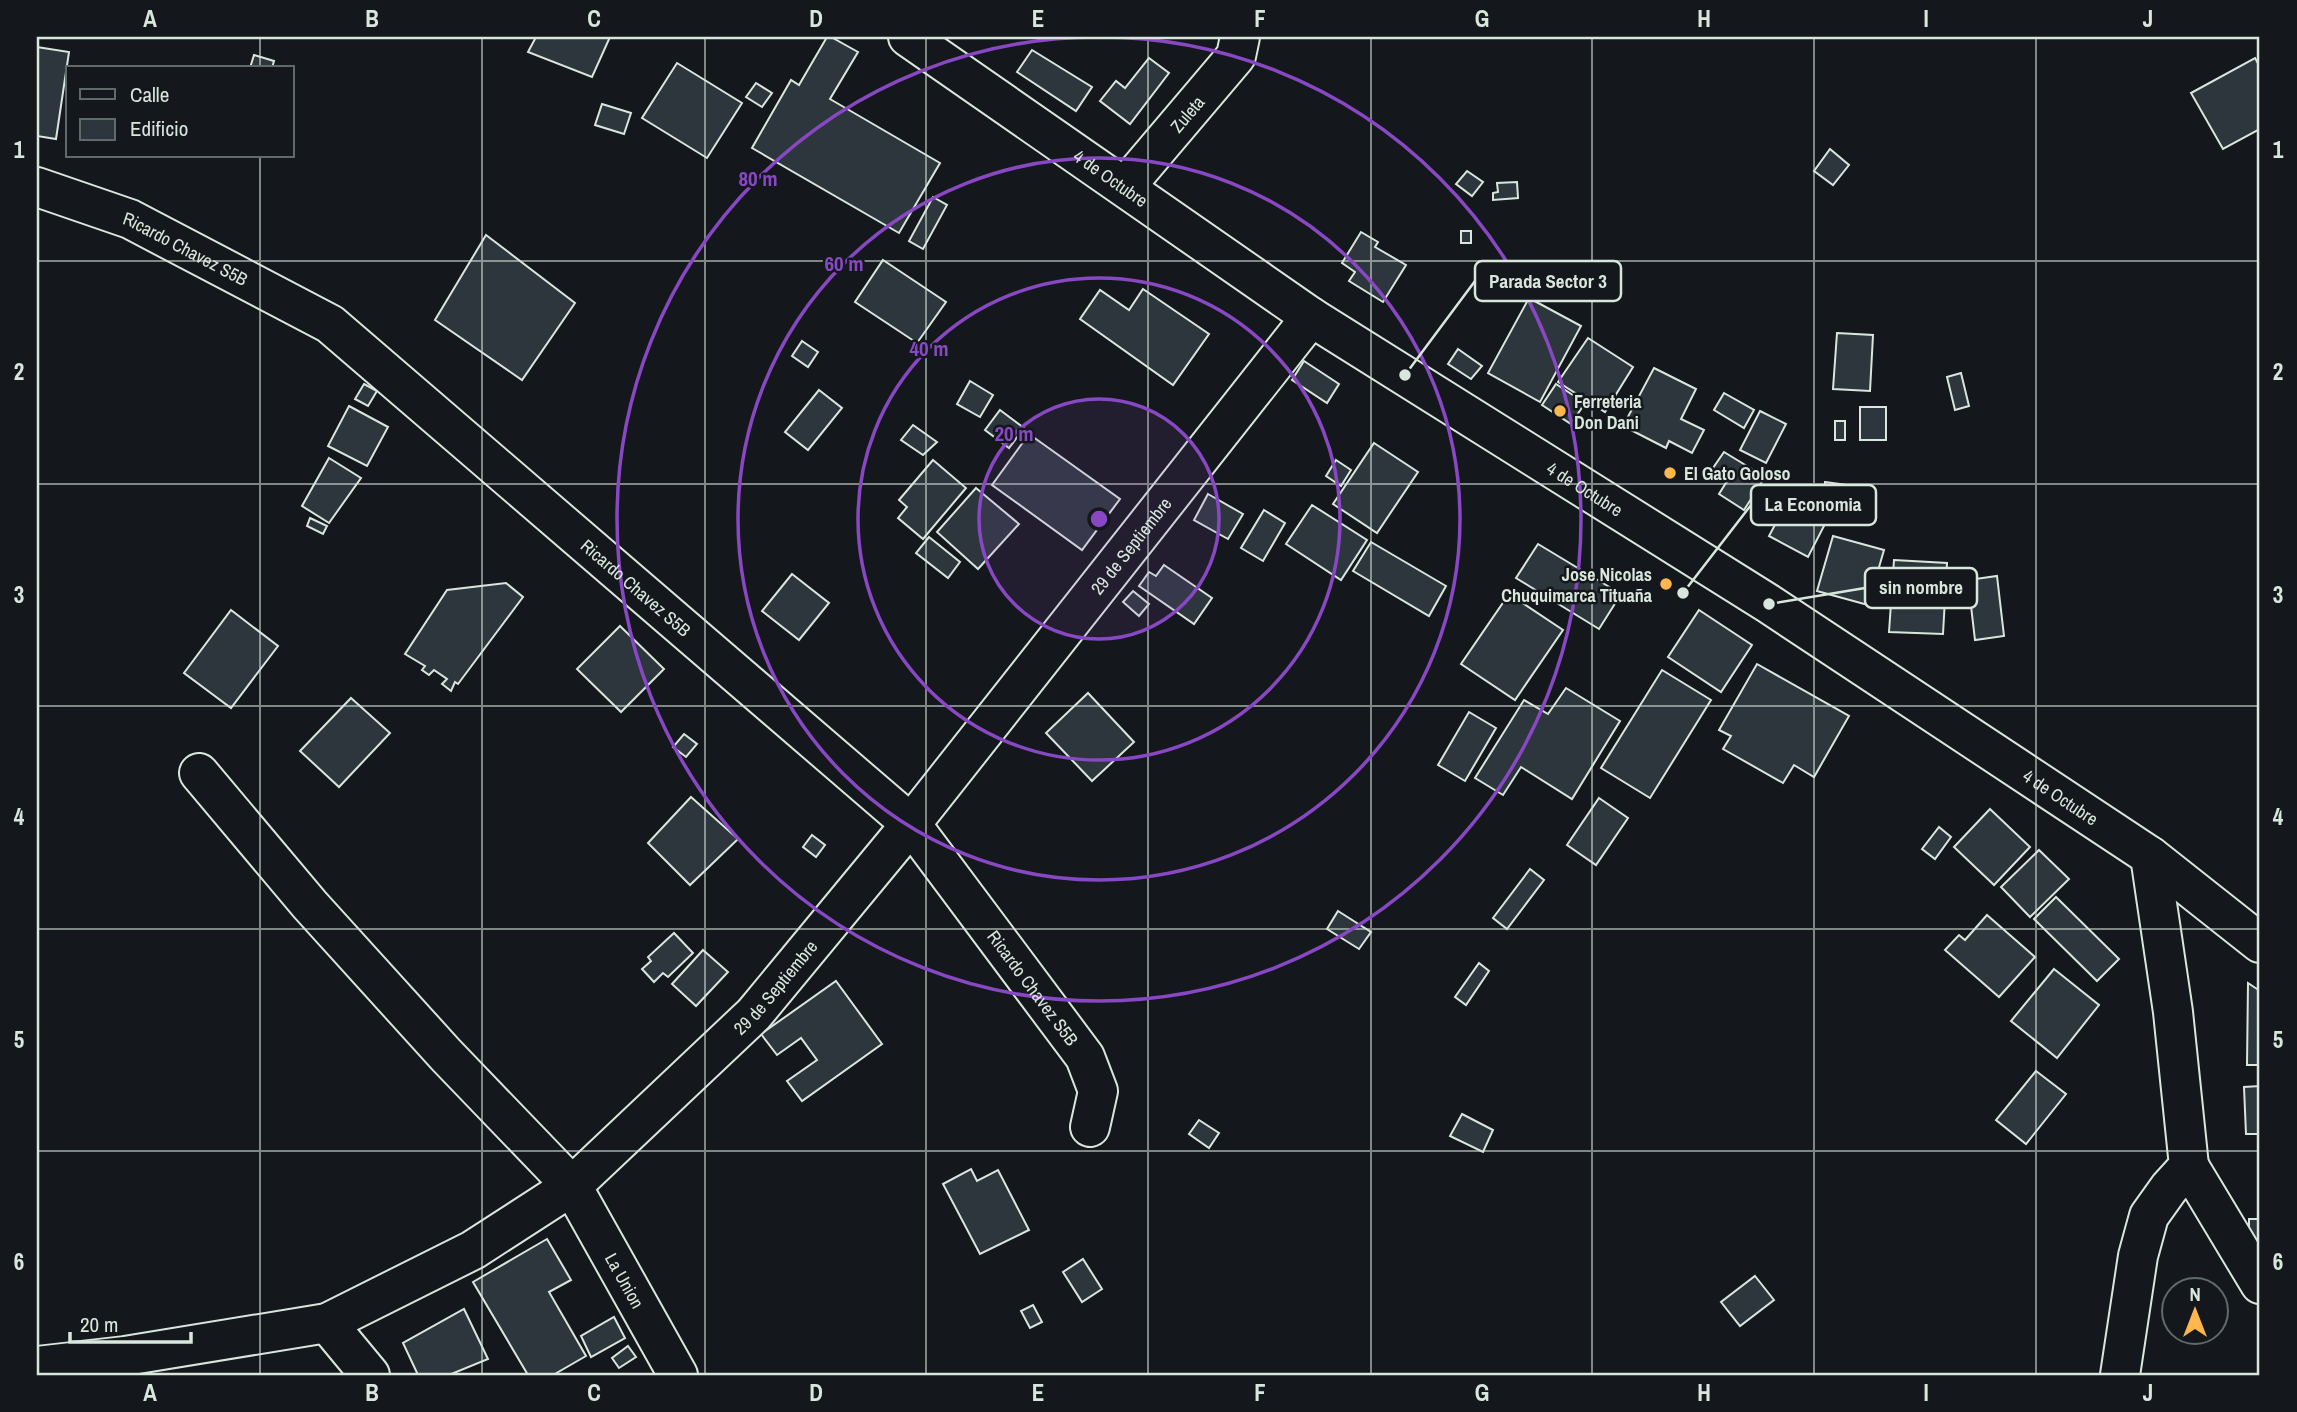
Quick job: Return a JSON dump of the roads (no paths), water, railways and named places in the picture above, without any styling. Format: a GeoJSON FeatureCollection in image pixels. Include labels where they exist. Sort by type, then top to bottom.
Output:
{"type":"FeatureCollection","features":[{"type":"Feature","properties":{"kind":"street","name":"4 de Octubre"},"geometry":{"type":"LineString","coordinates":[[908,37],[1311,317],[1769,604],[2150,856],[2260,943]]}},
{"type":"Feature","properties":{"kind":"street","name":"Zuleta"},"geometry":{"type":"LineString","coordinates":[[1125,187],[1236,55],[1240,37]]}},
{"type":"Feature","properties":{"kind":"street","name":"Ricardo Chavez S5B"},"geometry":{"type":"LineString","coordinates":[[37,187],[130,219],[330,324],[911,824],[1085,1056],[1098,1091],[1090,1127]]}},
{"type":"Feature","properties":{"kind":"street","name":"29 de Septiembre"},"geometry":{"type":"LineString","coordinates":[[37,1366],[125,1356],[327,1323],[473,1250],[572,1186],[754,1014],[911,824],[1311,317]]}},
{"type":"Feature","properties":{"kind":"street","name":"La Union"},"geometry":{"type":"LineString","coordinates":[[199,774],[310,905],[446,1055],[572,1186],[678,1375]]}},
{"type":"Feature","properties":{"kind":"street"},"geometry":{"type":"LineString","coordinates":[[2150,856],[2173,1012],[2189,1166],[2260,1284]]}},
{"type":"Feature","properties":{"kind":"street"},"geometry":{"type":"LineString","coordinates":[[2120,1375],[2138,1256],[2149,1216],[2189,1166]]}},
{"type":"Feature","properties":{"kind":"street"},"geometry":{"type":"LineString","coordinates":[[327,1323],[370,1375]]}},
{"type":"Feature","properties":{"kind":"place","name":"Parada Sector 3"},"geometry":{"type":"Point","coordinates":[1405,375]}},
{"type":"Feature","properties":{"kind":"place","name":"Ferreteria Don Dani"},"geometry":{"type":"Point","coordinates":[1560,411]}},
{"type":"Feature","properties":{"kind":"place","name":"El Gato Goloso"},"geometry":{"type":"Point","coordinates":[1670,473]}},
{"type":"Feature","properties":{"kind":"place","name":"Jose Nicolas Chuquimarca Tituaña"},"geometry":{"type":"Point","coordinates":[1666,584]}},
{"type":"Feature","properties":{"kind":"place","name":"La Economia"},"geometry":{"type":"Point","coordinates":[1683,593]}},
{"type":"Feature","properties":{"kind":"place","name":"sin nombre"},"geometry":{"type":"Point","coordinates":[1769,604]}}]}
